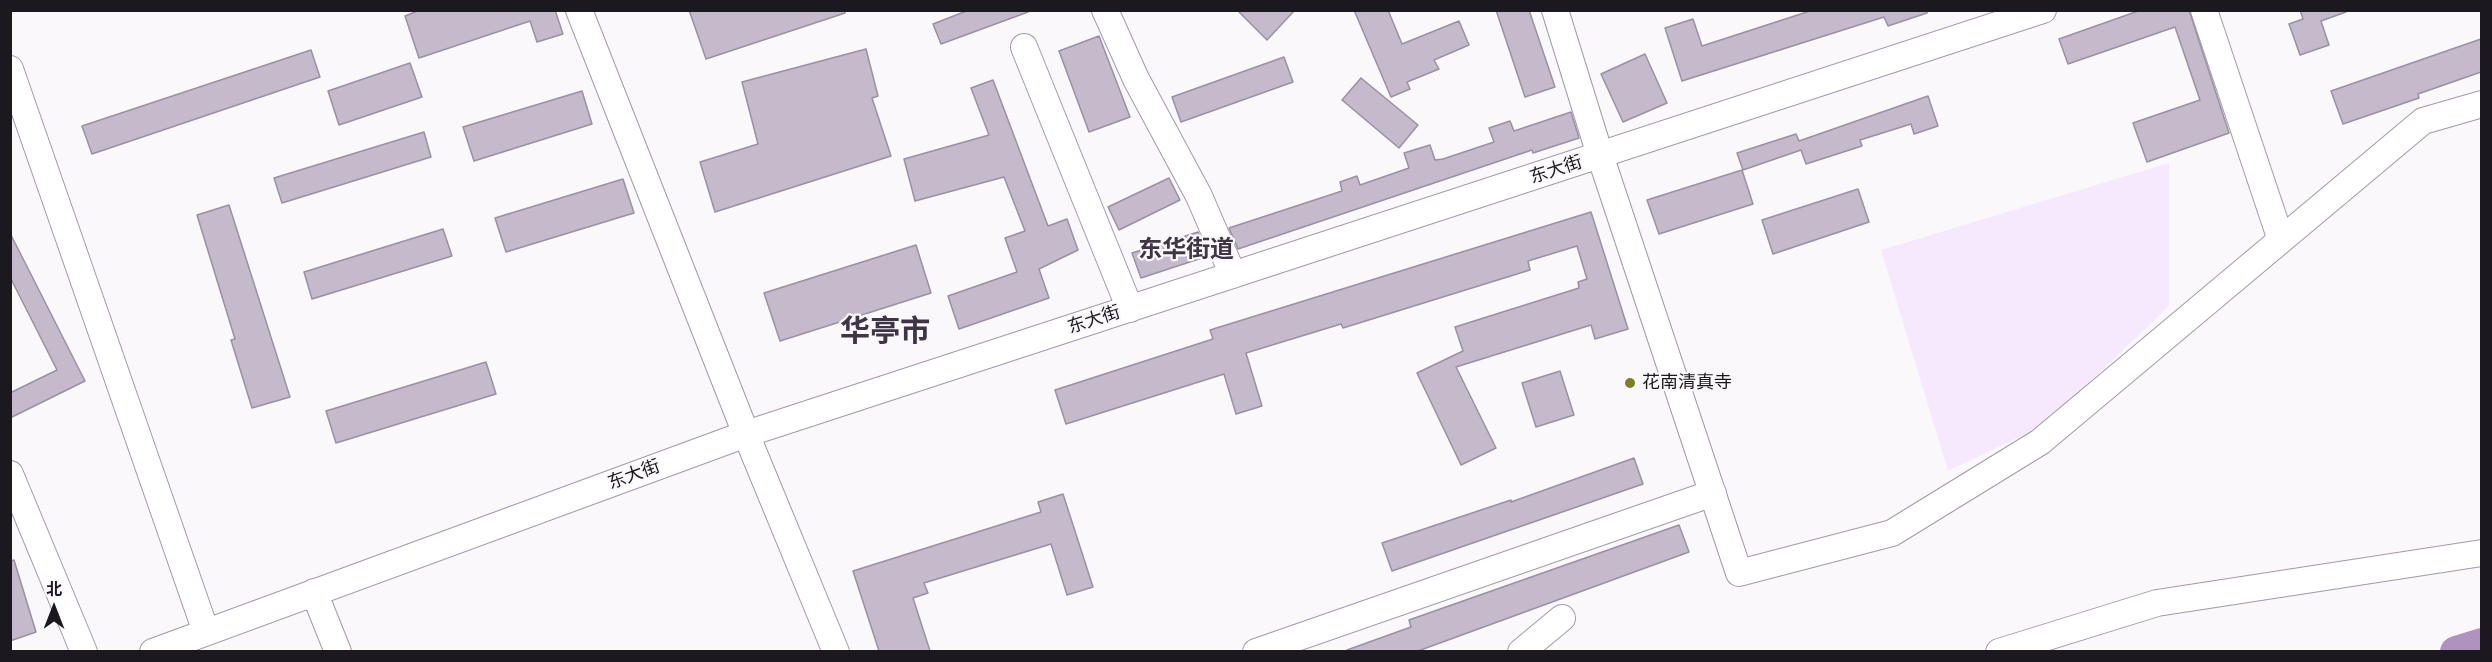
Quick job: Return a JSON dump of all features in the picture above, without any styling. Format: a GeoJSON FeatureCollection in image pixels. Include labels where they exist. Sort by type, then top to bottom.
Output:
{"type":"FeatureCollection","features":[{"type":"Feature","properties":{"kind":"street"},"geometry":{"type":"LineString","coordinates":[[579,10],[746,434],[836,651]]}},
{"type":"Feature","properties":{"kind":"street"},"geometry":{"type":"LineString","coordinates":[[1105,10],[1136,79],[1199,196],[1233,275]]}},
{"type":"Feature","properties":{"kind":"street"},"geometry":{"type":"LineString","coordinates":[[1555,10],[1600,155],[1739,573],[1892,533],[2040,442],[2423,121],[2481,104]]}},
{"type":"Feature","properties":{"kind":"street","name":"东大街"},"geometry":{"type":"LineString","coordinates":[[153,651],[746,434],[2043,10]]}},
{"type":"Feature","properties":{"kind":"street"},"geometry":{"type":"LineString","coordinates":[[2204,10],[2281,240]]}},
{"type":"Feature","properties":{"kind":"street"},"geometry":{"type":"LineString","coordinates":[[1024,47],[1130,309]]}},
{"type":"Feature","properties":{"kind":"street"},"geometry":{"type":"LineString","coordinates":[[10,69],[206,632]]}},
{"type":"Feature","properties":{"kind":"street"},"geometry":{"type":"LineString","coordinates":[[10,474],[84,651]]}},
{"type":"Feature","properties":{"kind":"street"},"geometry":{"type":"LineString","coordinates":[[1256,651],[1312,642],[1713,493]]}},
{"type":"Feature","properties":{"kind":"street"},"geometry":{"type":"LineString","coordinates":[[1999,651],[2157,603],[2481,553]]}},
{"type":"Feature","properties":{"kind":"street"},"geometry":{"type":"LineString","coordinates":[[314,592],[338,651]]}},
{"type":"Feature","properties":{"kind":"street"},"geometry":{"type":"LineString","coordinates":[[1521,651],[1562,618]]}},
{"type":"Feature","properties":{"kind":"shaded area"},"geometry":{"type":"Polygon","coordinates":[[[2169,163],[2169,306],[2045,425],[1948,471],[1881,250],[2169,163]]]}},
{"type":"Feature","properties":{"kind":"building"},"geometry":{"type":"Polygon","coordinates":[[[420,10],[555,10],[563,34],[537,42],[530,21],[419,58],[405,16],[420,10]]]}},
{"type":"Feature","properties":{"kind":"building"},"geometry":{"type":"Polygon","coordinates":[[[689,10],[845,10],[845,13],[706,59],[689,10]]]}},
{"type":"Feature","properties":{"kind":"building"},"geometry":{"type":"Polygon","coordinates":[[[969,10],[1027,10],[1028,12],[941,44],[933,24],[969,10]]]}},
{"type":"Feature","properties":{"kind":"building"},"geometry":{"type":"Polygon","coordinates":[[[1237,10],[1295,10],[1267,40],[1237,10]]]}},
{"type":"Feature","properties":{"kind":"building"},"geometry":{"type":"Polygon","coordinates":[[[1354,10],[1388,10],[1402,44],[1459,21],[1469,45],[1434,60],[1439,69],[1407,82],[1410,89],[1391,97],[1354,10]]]}},
{"type":"Feature","properties":{"kind":"building"},"geometry":{"type":"Polygon","coordinates":[[[1496,10],[1529,10],[1555,87],[1525,97],[1496,10]]]}},
{"type":"Feature","properties":{"kind":"building"},"geometry":{"type":"Polygon","coordinates":[[[1813,10],[1927,10],[1927,13],[1888,26],[1884,17],[1682,81],[1665,28],[1693,19],[1702,46],[1813,10]]]}},
{"type":"Feature","properties":{"kind":"building"},"geometry":{"type":"Polygon","coordinates":[[[2141,10],[2189,10],[2229,133],[2147,162],[2133,123],[2200,100],[2175,27],[2068,64],[2059,39],[2141,10]]]}},
{"type":"Feature","properties":{"kind":"building"},"geometry":{"type":"Polygon","coordinates":[[[2300,10],[2346,10],[2346,12],[2321,21],[2329,45],[2300,55],[2289,24],[2303,19],[2300,10]]]}},
{"type":"Feature","properties":{"kind":"building"},"geometry":{"type":"Polygon","coordinates":[[[1099,36],[1130,117],[1089,132],[1059,51],[1099,36]]]}},
{"type":"Feature","properties":{"kind":"building"},"geometry":{"type":"Polygon","coordinates":[[[2481,39],[2481,72],[2418,94],[2419,98],[2343,124],[2331,91],[2481,39]]]}},
{"type":"Feature","properties":{"kind":"building"},"geometry":{"type":"Polygon","coordinates":[[[866,49],[878,96],[872,98],[891,156],[715,212],[700,162],[758,144],[742,82],[866,49]]]}},
{"type":"Feature","properties":{"kind":"building"},"geometry":{"type":"Polygon","coordinates":[[[311,50],[320,77],[92,154],[82,126],[311,50]]]}},
{"type":"Feature","properties":{"kind":"building"},"geometry":{"type":"Polygon","coordinates":[[[1645,54],[1667,103],[1623,122],[1601,74],[1645,54]]]}},
{"type":"Feature","properties":{"kind":"building"},"geometry":{"type":"Polygon","coordinates":[[[1284,57],[1293,82],[1181,122],[1172,97],[1284,57]]]}},
{"type":"Feature","properties":{"kind":"building"},"geometry":{"type":"Polygon","coordinates":[[[410,63],[422,97],[339,125],[328,91],[410,63]]]}},
{"type":"Feature","properties":{"kind":"building"},"geometry":{"type":"Polygon","coordinates":[[[1361,78],[1418,125],[1399,148],[1342,100],[1361,78]]]}},
{"type":"Feature","properties":{"kind":"building"},"geometry":{"type":"Polygon","coordinates":[[[993,80],[1048,226],[1067,219],[1078,250],[1039,269],[1049,298],[959,329],[948,296],[1017,272],[1005,238],[1025,231],[1004,177],[915,201],[904,159],[989,135],[971,88],[993,80]]]}},
{"type":"Feature","properties":{"kind":"building"},"geometry":{"type":"Polygon","coordinates":[[[582,91],[592,124],[474,161],[463,127],[582,91]]]}},
{"type":"Feature","properties":{"kind":"building"},"geometry":{"type":"Polygon","coordinates":[[[1928,96],[1938,126],[1914,134],[1911,124],[1860,140],[1862,146],[1806,164],[1801,150],[1743,170],[1737,153],[1796,134],[1799,141],[1928,96]]]}},
{"type":"Feature","properties":{"kind":"building"},"geometry":{"type":"Polygon","coordinates":[[[1571,112],[1579,138],[1533,153],[1532,150],[1238,249],[1229,228],[1342,191],[1340,182],[1357,176],[1360,185],[1409,168],[1404,153],[1430,145],[1435,160],[1443,159],[1494,142],[1489,128],[1510,121],[1514,131],[1571,112]]]}},
{"type":"Feature","properties":{"kind":"building"},"geometry":{"type":"Polygon","coordinates":[[[424,132],[431,157],[282,203],[274,178],[424,132]]]}},
{"type":"Feature","properties":{"kind":"building"},"geometry":{"type":"Polygon","coordinates":[[[1742,170],[1753,204],[1659,234],[1647,200],[1742,170]]]}},
{"type":"Feature","properties":{"kind":"building"},"geometry":{"type":"Polygon","coordinates":[[[1169,178],[1180,200],[1119,230],[1108,207],[1169,178]]]}},
{"type":"Feature","properties":{"kind":"building"},"geometry":{"type":"Polygon","coordinates":[[[623,179],[634,213],[506,252],[495,218],[623,179]]]}},
{"type":"Feature","properties":{"kind":"building"},"geometry":{"type":"Polygon","coordinates":[[[1858,189],[1869,222],[1773,254],[1762,220],[1858,189]]]}},
{"type":"Feature","properties":{"kind":"building"},"geometry":{"type":"Polygon","coordinates":[[[229,205],[290,397],[252,408],[231,340],[235,339],[197,215],[229,205]]]}},
{"type":"Feature","properties":{"kind":"building"},"geometry":{"type":"Polygon","coordinates":[[[1591,212],[1628,329],[1595,339],[1591,325],[1456,367],[1496,448],[1461,465],[1417,373],[1463,351],[1455,327],[1579,288],[1578,282],[1587,279],[1577,246],[1528,261],[1530,270],[1343,328],[1341,324],[1246,353],[1262,406],[1236,414],[1224,374],[1066,424],[1055,390],[1213,339],[1210,330],[1591,212]]]}},
{"type":"Feature","properties":{"kind":"building"},"geometry":{"type":"Polygon","coordinates":[[[443,229],[452,256],[312,299],[304,272],[443,229]]]}},
{"type":"Feature","properties":{"kind":"building"},"geometry":{"type":"Polygon","coordinates":[[[1198,232],[1208,256],[1141,278],[1132,253],[1198,232]]]}},
{"type":"Feature","properties":{"kind":"building"},"geometry":{"type":"Polygon","coordinates":[[[10,233],[85,381],[10,418],[10,393],[57,370],[10,277],[10,233]]]}},
{"type":"Feature","properties":{"kind":"building"},"geometry":{"type":"Polygon","coordinates":[[[916,245],[931,293],[780,341],[764,293],[916,245]]]}},
{"type":"Feature","properties":{"kind":"building"},"geometry":{"type":"Polygon","coordinates":[[[486,362],[496,394],[336,443],[326,411],[486,362]]]}},
{"type":"Feature","properties":{"kind":"building"},"geometry":{"type":"Polygon","coordinates":[[[1560,371],[1574,415],[1536,427],[1522,383],[1560,371]]]}},
{"type":"Feature","properties":{"kind":"building"},"geometry":{"type":"Polygon","coordinates":[[[1634,458],[1643,484],[1392,571],[1382,543],[1511,500],[1511,502],[1634,458]]]}},
{"type":"Feature","properties":{"kind":"building"},"geometry":{"type":"Polygon","coordinates":[[[1063,494],[1093,587],[1067,595],[1051,544],[924,583],[928,593],[913,598],[930,651],[879,651],[853,571],[1041,512],[1038,502],[1063,494]]]}},
{"type":"Feature","properties":{"kind":"building"},"geometry":{"type":"Polygon","coordinates":[[[1679,525],[1689,552],[1418,651],[1347,651],[1411,627],[1409,620],[1679,525]]]}},
{"type":"Feature","properties":{"kind":"building"},"geometry":{"type":"Polygon","coordinates":[[[14,560],[36,632],[10,641],[10,561],[14,560]]]}},
{"type":"Feature","properties":{"kind":"waterway"},"geometry":{"type":"LineString","coordinates":[[2456,652],[2482,644]]}},
{"type":"Feature","properties":{"kind":"place","name":"花南清真寺"},"geometry":{"type":"Point","coordinates":[1630,383]}},
{"type":"Feature","properties":{"kind":"district","name":"东华街道"},"geometry":{"type":"Point","coordinates":[1186,250]}},
{"type":"Feature","properties":{"kind":"district","name":"华亭市"},"geometry":{"type":"Point","coordinates":[885,332]}}]}
